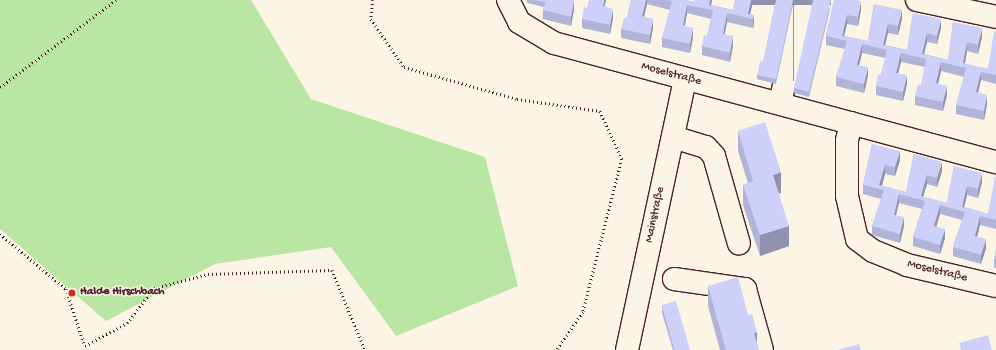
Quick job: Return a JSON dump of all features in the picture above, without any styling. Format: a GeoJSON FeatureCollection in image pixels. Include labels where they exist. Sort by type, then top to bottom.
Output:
{"type":"FeatureCollection","features":[{"type":"Feature","properties":{"kind":"street","name":"Moselstraße"},"geometry":{"type":"LineString","coordinates":[[508,0],[519,22],[554,43],[996,162]]}},
{"type":"Feature","properties":{"kind":"street"},"geometry":{"type":"LineString","coordinates":[[780,103],[803,0]]}},
{"type":"Feature","properties":{"kind":"street"},"geometry":{"type":"LineString","coordinates":[[917,0],[996,17]]}},
{"type":"Feature","properties":{"kind":"street","name":"Mainstraße"},"geometry":{"type":"LineString","coordinates":[[628,350],[685,79]]}},
{"type":"Feature","properties":{"kind":"street","name":"Moselstraße"},"geometry":{"type":"LineString","coordinates":[[851,123],[847,141],[847,196],[857,239],[873,251],[907,265],[996,286]]}},
{"type":"Feature","properties":{"kind":"street"},"geometry":{"type":"LineString","coordinates":[[673,137],[706,147],[714,156],[739,244]]}},
{"type":"Feature","properties":{"kind":"street"},"geometry":{"type":"LineString","coordinates":[[674,279],[745,289],[762,350]]}},
{"type":"Feature","properties":{"kind":"path"},"geometry":{"type":"LineString","coordinates":[[0,87],[116,0]]}},
{"type":"Feature","properties":{"kind":"path"},"geometry":{"type":"LineString","coordinates":[[373,0],[371,19],[404,67],[517,98],[600,111],[622,159],[583,312],[557,350]]}},
{"type":"Feature","properties":{"kind":"path"},"geometry":{"type":"LineString","coordinates":[[0,234],[66,289],[85,346],[127,323],[154,288],[208,274],[332,270],[365,350]]}},
{"type":"Feature","properties":{"kind":"green space"},"geometry":{"type":"Polygon","coordinates":[[[0,0],[251,0],[311,99],[485,157],[518,286],[396,336],[331,247],[215,264],[106,321],[0,229],[0,0]]]}},
{"type":"Feature","properties":{"kind":"building"},"geometry":{"type":"Polygon","coordinates":[[[534,0],[546,0],[545,2],[534,0]]]}},
{"type":"Feature","properties":{"kind":"building"},"geometry":{"type":"Polygon","coordinates":[[[546,0],[574,0],[571,17],[543,10],[546,0]]]}},
{"type":"Feature","properties":{"kind":"building"},"geometry":{"type":"Polygon","coordinates":[[[589,0],[604,0],[603,6],[613,9],[610,25],[582,19],[584,7],[587,8],[589,0]]]}},
{"type":"Feature","properties":{"kind":"building"},"geometry":{"type":"Polygon","coordinates":[[[631,0],[646,0],[642,16],[653,19],[650,35],[621,29],[624,18],[627,18],[631,0]]]}},
{"type":"Feature","properties":{"kind":"building"},"geometry":{"type":"Polygon","coordinates":[[[667,0],[686,0],[694,2],[694,0],[710,0],[709,5],[733,10],[735,0],[751,0],[748,14],[754,15],[753,19],[727,13],[723,34],[733,36],[730,53],[702,46],[704,35],[707,36],[713,10],[687,5],[683,25],[693,28],[690,44],[662,38],[672,1],[667,0]]]}},
{"type":"Feature","properties":{"kind":"building"},"geometry":{"type":"Polygon","coordinates":[[[776,0],[793,0],[776,79],[757,75],[760,61],[763,62],[776,0]]]}},
{"type":"Feature","properties":{"kind":"building"},"geometry":{"type":"Polygon","coordinates":[[[813,0],[831,0],[809,92],[794,88],[813,0]]]}},
{"type":"Feature","properties":{"kind":"building"},"geometry":{"type":"Polygon","coordinates":[[[834,0],[861,1],[858,17],[847,15],[842,36],[868,41],[874,4],[902,10],[898,26],[888,24],[883,45],[907,50],[913,13],[941,19],[937,36],[927,33],[922,54],[948,60],[953,22],[982,28],[978,45],[967,42],[963,63],[988,69],[994,31],[996,31],[996,75],[981,72],[976,92],[987,95],[984,111],[956,105],[966,68],[941,62],[936,83],[947,86],[943,102],[915,96],[918,84],[921,85],[926,59],[901,53],[896,73],[907,75],[903,92],[876,86],[878,74],[881,75],[887,50],[862,44],[857,65],[868,67],[864,84],[836,77],[847,41],[826,36],[834,0]]]}},
{"type":"Feature","properties":{"kind":"building"},"geometry":{"type":"Polygon","coordinates":[[[765,122],[781,172],[773,175],[789,226],[760,235],[743,185],[753,181],[738,131],[765,122]]]}},
{"type":"Feature","properties":{"kind":"building"},"geometry":{"type":"Polygon","coordinates":[[[872,144],[900,151],[895,167],[885,165],[879,185],[906,192],[914,154],[942,162],[937,178],[927,175],[921,196],[947,203],[954,166],[982,173],[978,189],[967,186],[962,207],[988,214],[995,176],[996,177],[996,220],[980,216],[975,236],[986,239],[981,255],[953,247],[965,212],[940,205],[934,226],[945,229],[940,245],[913,237],[925,201],[899,194],[894,215],[904,217],[900,234],[872,226],[884,190],[863,185],[872,144]]]}},
{"type":"Feature","properties":{"kind":"building"},"geometry":{"type":"Polygon","coordinates":[[[738,277],[748,315],[752,314],[757,332],[754,333],[759,350],[726,350],[708,286],[738,277]]]}},
{"type":"Feature","properties":{"kind":"building"},"geometry":{"type":"Polygon","coordinates":[[[676,301],[690,350],[674,350],[662,305],[676,301]]]}},
{"type":"Feature","properties":{"kind":"building"},"geometry":{"type":"Polygon","coordinates":[[[988,335],[992,350],[961,350],[959,343],[988,335]]]}},
{"type":"Feature","properties":{"kind":"building"},"geometry":{"type":"Polygon","coordinates":[[[859,344],[861,350],[837,350],[859,344]]]}},
{"type":"Feature","properties":{"kind":"place","name":"Halde Hirschbach"},"geometry":{"type":"Point","coordinates":[72,293]}}]}
